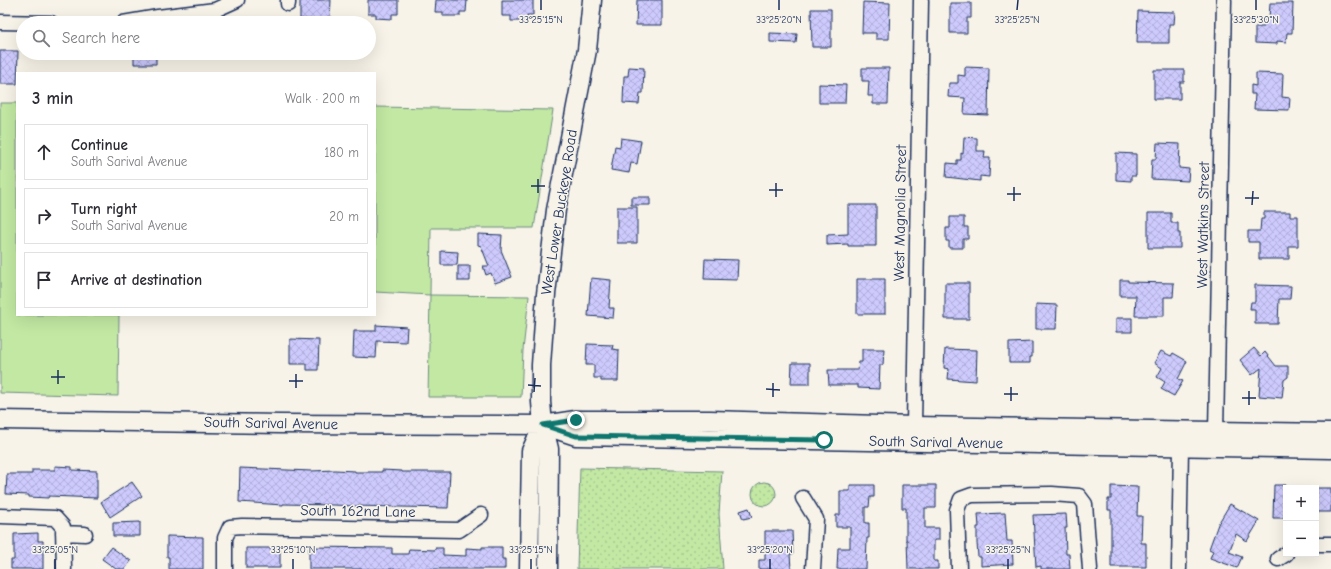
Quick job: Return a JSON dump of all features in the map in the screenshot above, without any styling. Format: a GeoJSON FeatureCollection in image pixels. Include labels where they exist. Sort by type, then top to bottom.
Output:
{"type":"FeatureCollection","features":[{"type":"Feature","properties":{"kind":"main road","name":"West Lower Buckeye Road"},"geometry":{"type":"LineString","coordinates":[[548,569],[549,449],[543,425],[541,402],[541,366],[548,269],[566,156],[587,50],[592,0]]}},
{"type":"Feature","properties":{"kind":"main road","name":"South Sarival Avenue"},"geometry":{"type":"LineString","coordinates":[[0,420],[280,424],[543,425],[576,420],[718,421],[914,434],[1181,447],[1331,449]]}},
{"type":"Feature","properties":{"kind":"main road"},"geometry":{"type":"LineString","coordinates":[[529,569],[531,451],[543,425]]}},
{"type":"Feature","properties":{"kind":"main road","name":"South Sarival Avenue"},"geometry":{"type":"LineString","coordinates":[[914,434],[1172,431],[1331,433]]}},
{"type":"Feature","properties":{"kind":"street"},"geometry":{"type":"LineString","coordinates":[[166,16],[215,10],[237,0]]}},
{"type":"Feature","properties":{"kind":"street","name":"West Magnolia Street"},"geometry":{"type":"LineString","coordinates":[[914,434],[921,0]]}},
{"type":"Feature","properties":{"kind":"street","name":"West Watkins Street"},"geometry":{"type":"LineString","coordinates":[[1216,432],[1224,0]]}},
{"type":"Feature","properties":{"kind":"street"},"geometry":{"type":"LineString","coordinates":[[0,22],[16,22]]}},
{"type":"Feature","properties":{"kind":"street"},"geometry":{"type":"LineString","coordinates":[[1172,431],[1178,435],[1181,441],[1179,569]]}},
{"type":"Feature","properties":{"kind":"street"},"geometry":{"type":"LineString","coordinates":[[1216,432],[1228,447]]}},
{"type":"Feature","properties":{"kind":"street"},"geometry":{"type":"LineString","coordinates":[[959,569],[957,510],[961,499],[972,495],[1052,494],[1079,496],[1086,504],[1090,569]]}},
{"type":"Feature","properties":{"kind":"street"},"geometry":{"type":"LineString","coordinates":[[803,498],[816,519],[813,569]]}},
{"type":"Feature","properties":{"kind":"street","name":"South 162nd Lane"},"geometry":{"type":"LineString","coordinates":[[225,569],[225,538],[230,527],[459,530],[481,515]]}},
{"type":"Feature","properties":{"kind":"street"},"geometry":{"type":"LineString","coordinates":[[0,516],[55,518],[63,530],[64,569]]}},
{"type":"Feature","properties":{"kind":"street"},"geometry":{"type":"LineString","coordinates":[[63,530],[85,534]]}},
{"type":"Feature","properties":{"kind":"street"},"geometry":{"type":"LineString","coordinates":[[1319,544],[1331,544]]}},
{"type":"Feature","properties":{"kind":"green space"},"geometry":{"type":"Polygon","coordinates":[[[0,103],[16,103],[16,316],[119,316],[118,396],[0,393],[0,103]]]}},
{"type":"Feature","properties":{"kind":"green space"},"geometry":{"type":"Polygon","coordinates":[[[376,107],[553,110],[534,228],[431,228],[430,295],[376,292],[376,107]]]}},
{"type":"Feature","properties":{"kind":"green space"},"geometry":{"type":"Polygon","coordinates":[[[430,295],[529,296],[523,350],[521,397],[428,397],[430,295]]]}},
{"type":"Feature","properties":{"kind":"green space"},"geometry":{"type":"Polygon","coordinates":[[[580,468],[722,471],[719,514],[723,569],[577,569],[580,468]]]}},
{"type":"Feature","properties":{"kind":"green space"},"geometry":{"type":"Polygon","coordinates":[[[764,482],[769,483],[775,489],[775,499],[769,505],[764,506],[759,505],[753,499],[752,494],[753,489],[759,483],[764,482]]]}},
{"type":"Feature","properties":{"kind":"building"},"geometry":{"type":"Polygon","coordinates":[[[300,0],[331,0],[330,16],[300,16],[300,0]]]}},
{"type":"Feature","properties":{"kind":"building"},"geometry":{"type":"Polygon","coordinates":[[[368,0],[398,0],[398,14],[392,14],[392,19],[376,18],[376,14],[368,14],[368,0]]]}},
{"type":"Feature","properties":{"kind":"building"},"geometry":{"type":"Polygon","coordinates":[[[436,0],[467,0],[466,12],[460,12],[460,16],[443,16],[443,12],[435,12],[436,0]]]}},
{"type":"Feature","properties":{"kind":"building"},"geometry":{"type":"Polygon","coordinates":[[[502,0],[533,0],[533,15],[527,15],[527,21],[511,21],[511,16],[502,16],[502,0]]]}},
{"type":"Feature","properties":{"kind":"building"},"geometry":{"type":"Polygon","coordinates":[[[637,0],[662,0],[662,25],[636,25],[637,0]]]}},
{"type":"Feature","properties":{"kind":"building"},"geometry":{"type":"Polygon","coordinates":[[[863,2],[890,3],[889,39],[876,39],[876,33],[862,33],[863,2]]]}},
{"type":"Feature","properties":{"kind":"building"},"geometry":{"type":"Polygon","coordinates":[[[950,3],[971,3],[971,18],[967,18],[967,33],[950,33],[950,3]]]}},
{"type":"Feature","properties":{"kind":"building"},"geometry":{"type":"Polygon","coordinates":[[[1270,3],[1293,3],[1292,33],[1287,33],[1286,42],[1277,41],[1277,44],[1255,43],[1255,27],[1264,27],[1264,19],[1269,19],[1270,3]]]}},
{"type":"Feature","properties":{"kind":"building"},"geometry":{"type":"Polygon","coordinates":[[[811,9],[831,9],[831,47],[812,47],[811,9]]]}},
{"type":"Feature","properties":{"kind":"building"},"geometry":{"type":"Polygon","coordinates":[[[1138,11],[1175,12],[1174,24],[1169,24],[1169,43],[1137,43],[1138,11]]]}},
{"type":"Feature","properties":{"kind":"building"},"geometry":{"type":"Polygon","coordinates":[[[770,33],[797,34],[796,43],[770,42],[770,33]]]}},
{"type":"Feature","properties":{"kind":"building"},"geometry":{"type":"Polygon","coordinates":[[[0,51],[16,51],[16,60],[18,60],[16,84],[0,84],[0,51]]]}},
{"type":"Feature","properties":{"kind":"building"},"geometry":{"type":"Polygon","coordinates":[[[134,60],[156,60],[156,64],[134,64],[134,60]]]}},
{"type":"Feature","properties":{"kind":"building"},"geometry":{"type":"Polygon","coordinates":[[[629,67],[644,68],[643,93],[640,93],[639,104],[623,103],[624,76],[628,76],[629,67]]]}},
{"type":"Feature","properties":{"kind":"building"},"geometry":{"type":"Polygon","coordinates":[[[965,67],[989,68],[988,115],[964,114],[965,98],[948,97],[949,83],[958,83],[958,75],[965,76],[965,67]]]}},
{"type":"Feature","properties":{"kind":"building"},"geometry":{"type":"Polygon","coordinates":[[[862,68],[889,68],[888,104],[873,104],[873,96],[868,96],[869,81],[862,81],[862,68]]]}},
{"type":"Feature","properties":{"kind":"building"},"geometry":{"type":"Polygon","coordinates":[[[1154,70],[1184,70],[1184,82],[1180,82],[1180,99],[1154,99],[1154,70]]]}},
{"type":"Feature","properties":{"kind":"building"},"geometry":{"type":"Polygon","coordinates":[[[1256,73],[1283,74],[1282,97],[1290,98],[1289,110],[1254,109],[1255,94],[1251,94],[1251,85],[1256,86],[1256,73]]]}},
{"type":"Feature","properties":{"kind":"building"},"geometry":{"type":"Polygon","coordinates":[[[819,84],[846,85],[845,103],[819,103],[819,84]]]}},
{"type":"Feature","properties":{"kind":"building"},"geometry":{"type":"Polygon","coordinates":[[[964,137],[977,138],[977,151],[985,151],[984,158],[990,158],[989,177],[980,176],[980,181],[946,177],[947,163],[957,164],[957,160],[961,160],[961,153],[963,154],[964,137]]]}},
{"type":"Feature","properties":{"kind":"building"},"geometry":{"type":"Polygon","coordinates":[[[621,138],[641,141],[637,164],[631,163],[629,173],[611,170],[615,146],[620,147],[621,138]]]}},
{"type":"Feature","properties":{"kind":"building"},"geometry":{"type":"Polygon","coordinates":[[[1157,143],[1180,144],[1179,168],[1189,169],[1188,181],[1151,179],[1152,159],[1156,159],[1157,143]]]}},
{"type":"Feature","properties":{"kind":"building"},"geometry":{"type":"Polygon","coordinates":[[[1116,153],[1136,154],[1136,176],[1131,176],[1131,181],[1116,180],[1116,153]]]}},
{"type":"Feature","properties":{"kind":"building"},"geometry":{"type":"Polygon","coordinates":[[[631,197],[650,197],[650,205],[631,205],[631,197]]]}},
{"type":"Feature","properties":{"kind":"building"},"geometry":{"type":"Polygon","coordinates":[[[848,205],[876,205],[876,246],[848,246],[848,244],[827,245],[827,235],[848,234],[848,205]]]}},
{"type":"Feature","properties":{"kind":"building"},"geometry":{"type":"Polygon","coordinates":[[[617,207],[637,207],[637,243],[617,243],[617,207]]]}},
{"type":"Feature","properties":{"kind":"building"},"geometry":{"type":"Polygon","coordinates":[[[1264,212],[1290,212],[1290,216],[1298,216],[1298,246],[1289,246],[1289,259],[1259,259],[1259,242],[1248,242],[1248,231],[1260,231],[1261,219],[1264,219],[1264,212]]]}},
{"type":"Feature","properties":{"kind":"building"},"geometry":{"type":"Polygon","coordinates":[[[1148,213],[1171,213],[1171,223],[1178,223],[1180,248],[1148,248],[1148,213]]]}},
{"type":"Feature","properties":{"kind":"building"},"geometry":{"type":"Polygon","coordinates":[[[950,217],[964,217],[964,227],[968,227],[968,239],[963,239],[963,248],[949,248],[949,241],[946,241],[946,228],[950,228],[950,217]]]}},
{"type":"Feature","properties":{"kind":"building"},"geometry":{"type":"Polygon","coordinates":[[[478,234],[502,235],[501,250],[512,277],[495,283],[491,273],[486,275],[483,266],[489,266],[481,246],[478,245],[478,234]]]}},
{"type":"Feature","properties":{"kind":"building"},"geometry":{"type":"Polygon","coordinates":[[[441,251],[458,252],[457,265],[441,265],[441,251]]]}},
{"type":"Feature","properties":{"kind":"building"},"geometry":{"type":"Polygon","coordinates":[[[705,259],[738,260],[737,280],[704,279],[705,259]]]}},
{"type":"Feature","properties":{"kind":"building"},"geometry":{"type":"Polygon","coordinates":[[[458,266],[470,266],[470,281],[458,281],[458,266]]]}},
{"type":"Feature","properties":{"kind":"building"},"geometry":{"type":"Polygon","coordinates":[[[591,278],[611,280],[609,308],[614,308],[613,318],[588,316],[591,278]]]}},
{"type":"Feature","properties":{"kind":"building"},"geometry":{"type":"Polygon","coordinates":[[[857,279],[885,279],[885,314],[857,314],[857,279]]]}},
{"type":"Feature","properties":{"kind":"building"},"geometry":{"type":"Polygon","coordinates":[[[1120,280],[1128,280],[1128,282],[1174,283],[1173,297],[1164,297],[1164,316],[1135,316],[1136,296],[1120,296],[1120,280]]]}},
{"type":"Feature","properties":{"kind":"building"},"geometry":{"type":"Polygon","coordinates":[[[945,283],[969,283],[969,319],[945,319],[945,283]]]}},
{"type":"Feature","properties":{"kind":"building"},"geometry":{"type":"Polygon","coordinates":[[[1255,285],[1291,286],[1290,299],[1279,299],[1278,324],[1255,324],[1255,309],[1250,309],[1251,302],[1255,302],[1255,285]]]}},
{"type":"Feature","properties":{"kind":"building"},"geometry":{"type":"Polygon","coordinates":[[[1036,304],[1057,305],[1056,329],[1036,329],[1036,304]]]}},
{"type":"Feature","properties":{"kind":"building"},"geometry":{"type":"Polygon","coordinates":[[[1116,318],[1132,318],[1132,332],[1116,332],[1116,318]]]}},
{"type":"Feature","properties":{"kind":"building"},"geometry":{"type":"Polygon","coordinates":[[[376,325],[407,327],[406,342],[377,341],[376,358],[353,357],[354,331],[376,331],[376,325]]]}},
{"type":"Feature","properties":{"kind":"building"},"geometry":{"type":"Polygon","coordinates":[[[290,339],[319,340],[318,370],[307,370],[307,364],[290,364],[290,339]]]}},
{"type":"Feature","properties":{"kind":"building"},"geometry":{"type":"Polygon","coordinates":[[[1032,342],[1032,357],[1030,357],[1030,363],[1009,363],[1009,343],[1032,342]]]}},
{"type":"Feature","properties":{"kind":"building"},"geometry":{"type":"Polygon","coordinates":[[[587,344],[613,345],[612,349],[619,350],[618,381],[601,381],[601,378],[594,378],[594,365],[586,365],[587,344]]]}},
{"type":"Feature","properties":{"kind":"building"},"geometry":{"type":"Polygon","coordinates":[[[1254,348],[1261,356],[1265,352],[1276,366],[1288,366],[1288,377],[1284,380],[1282,398],[1259,396],[1261,368],[1252,375],[1240,360],[1254,348]]]}},
{"type":"Feature","properties":{"kind":"building"},"geometry":{"type":"Polygon","coordinates":[[[862,349],[884,349],[883,365],[880,365],[879,389],[858,388],[858,385],[829,385],[828,370],[858,370],[859,362],[862,362],[862,349]]]}},
{"type":"Feature","properties":{"kind":"building"},"geometry":{"type":"Polygon","coordinates":[[[945,349],[977,350],[976,381],[948,379],[949,369],[944,368],[945,349]]]}},
{"type":"Feature","properties":{"kind":"building"},"geometry":{"type":"Polygon","coordinates":[[[1161,351],[1171,356],[1173,353],[1187,361],[1178,379],[1183,381],[1174,396],[1161,389],[1165,382],[1157,377],[1162,368],[1154,363],[1161,351]]]}},
{"type":"Feature","properties":{"kind":"building"},"geometry":{"type":"Polygon","coordinates":[[[792,363],[810,363],[810,384],[791,384],[792,363]]]}},
{"type":"Feature","properties":{"kind":"building"},"geometry":{"type":"Polygon","coordinates":[[[55,466],[72,467],[72,470],[97,471],[97,498],[49,496],[48,498],[6,494],[7,474],[32,474],[32,470],[55,470],[55,466]]]}},
{"type":"Feature","properties":{"kind":"building"},"geometry":{"type":"Polygon","coordinates":[[[240,468],[311,471],[335,470],[355,472],[382,472],[382,470],[402,472],[450,472],[448,508],[283,505],[239,502],[240,468]]]}},
{"type":"Feature","properties":{"kind":"building"},"geometry":{"type":"Polygon","coordinates":[[[132,482],[142,496],[110,517],[101,502],[132,482]]]}},
{"type":"Feature","properties":{"kind":"building"},"geometry":{"type":"Polygon","coordinates":[[[850,485],[874,485],[874,497],[870,497],[869,507],[865,507],[865,523],[869,523],[866,569],[837,569],[838,548],[850,548],[850,527],[836,527],[836,515],[840,515],[840,491],[850,491],[850,485]]]}},
{"type":"Feature","properties":{"kind":"building"},"geometry":{"type":"Polygon","coordinates":[[[902,485],[936,485],[936,508],[925,508],[925,528],[939,528],[939,540],[934,540],[934,561],[938,561],[938,569],[908,569],[906,508],[902,508],[902,485]]]}},
{"type":"Feature","properties":{"kind":"building"},"geometry":{"type":"Polygon","coordinates":[[[1274,485],[1283,485],[1283,518],[1273,518],[1274,485]]]}},
{"type":"Feature","properties":{"kind":"building"},"geometry":{"type":"Polygon","coordinates":[[[1111,486],[1138,487],[1137,516],[1142,516],[1141,543],[1146,543],[1146,567],[1111,567],[1111,510],[1108,510],[1108,499],[1111,499],[1111,486]]]}},
{"type":"Feature","properties":{"kind":"building"},"geometry":{"type":"Polygon","coordinates":[[[1319,488],[1331,488],[1331,512],[1319,512],[1319,488]]]}},
{"type":"Feature","properties":{"kind":"building"},"geometry":{"type":"Polygon","coordinates":[[[1230,504],[1259,521],[1247,541],[1236,534],[1229,552],[1242,557],[1237,568],[1210,558],[1213,551],[1209,549],[1218,524],[1230,504]]]}},
{"type":"Feature","properties":{"kind":"building"},"geometry":{"type":"Polygon","coordinates":[[[749,508],[752,517],[743,519],[740,511],[749,508]]]}},
{"type":"Feature","properties":{"kind":"building"},"geometry":{"type":"Polygon","coordinates":[[[1005,513],[1007,541],[1012,541],[1013,564],[981,566],[981,557],[978,557],[977,543],[977,527],[979,527],[978,514],[1005,513]]]}},
{"type":"Feature","properties":{"kind":"building"},"geometry":{"type":"Polygon","coordinates":[[[1066,514],[1066,554],[1069,554],[1070,569],[1041,569],[1041,566],[1036,567],[1033,515],[1066,514]]]}},
{"type":"Feature","properties":{"kind":"building"},"geometry":{"type":"Polygon","coordinates":[[[140,522],[140,536],[113,536],[113,523],[140,522]]]}},
{"type":"Feature","properties":{"kind":"building"},"geometry":{"type":"Polygon","coordinates":[[[765,531],[792,531],[793,554],[790,554],[791,569],[759,569],[759,560],[765,560],[765,531]]]}},
{"type":"Feature","properties":{"kind":"building"},"geometry":{"type":"Polygon","coordinates":[[[38,533],[38,541],[43,541],[43,569],[11,569],[11,560],[14,560],[14,534],[38,533]]]}},
{"type":"Feature","properties":{"kind":"building"},"geometry":{"type":"Polygon","coordinates":[[[167,536],[203,537],[203,569],[169,569],[169,557],[167,557],[167,536]]]}},
{"type":"Feature","properties":{"kind":"building"},"geometry":{"type":"Polygon","coordinates":[[[111,547],[131,561],[125,569],[116,569],[102,559],[111,547]]]}},
{"type":"Feature","properties":{"kind":"building"},"geometry":{"type":"Polygon","coordinates":[[[309,547],[392,548],[392,554],[408,554],[409,549],[435,550],[435,548],[443,548],[443,555],[466,556],[466,548],[482,549],[482,547],[502,547],[502,559],[505,559],[505,569],[309,569],[309,547]]]}},
{"type":"Feature","properties":{"kind":"building"},"geometry":{"type":"Polygon","coordinates":[[[246,548],[280,548],[280,568],[246,568],[246,548]]]}},
{"type":"Feature","properties":{"kind":"route"},"geometry":{"type":"LineString","coordinates":[[576,420],[543,425],[576,436],[824,440]]}}]}
